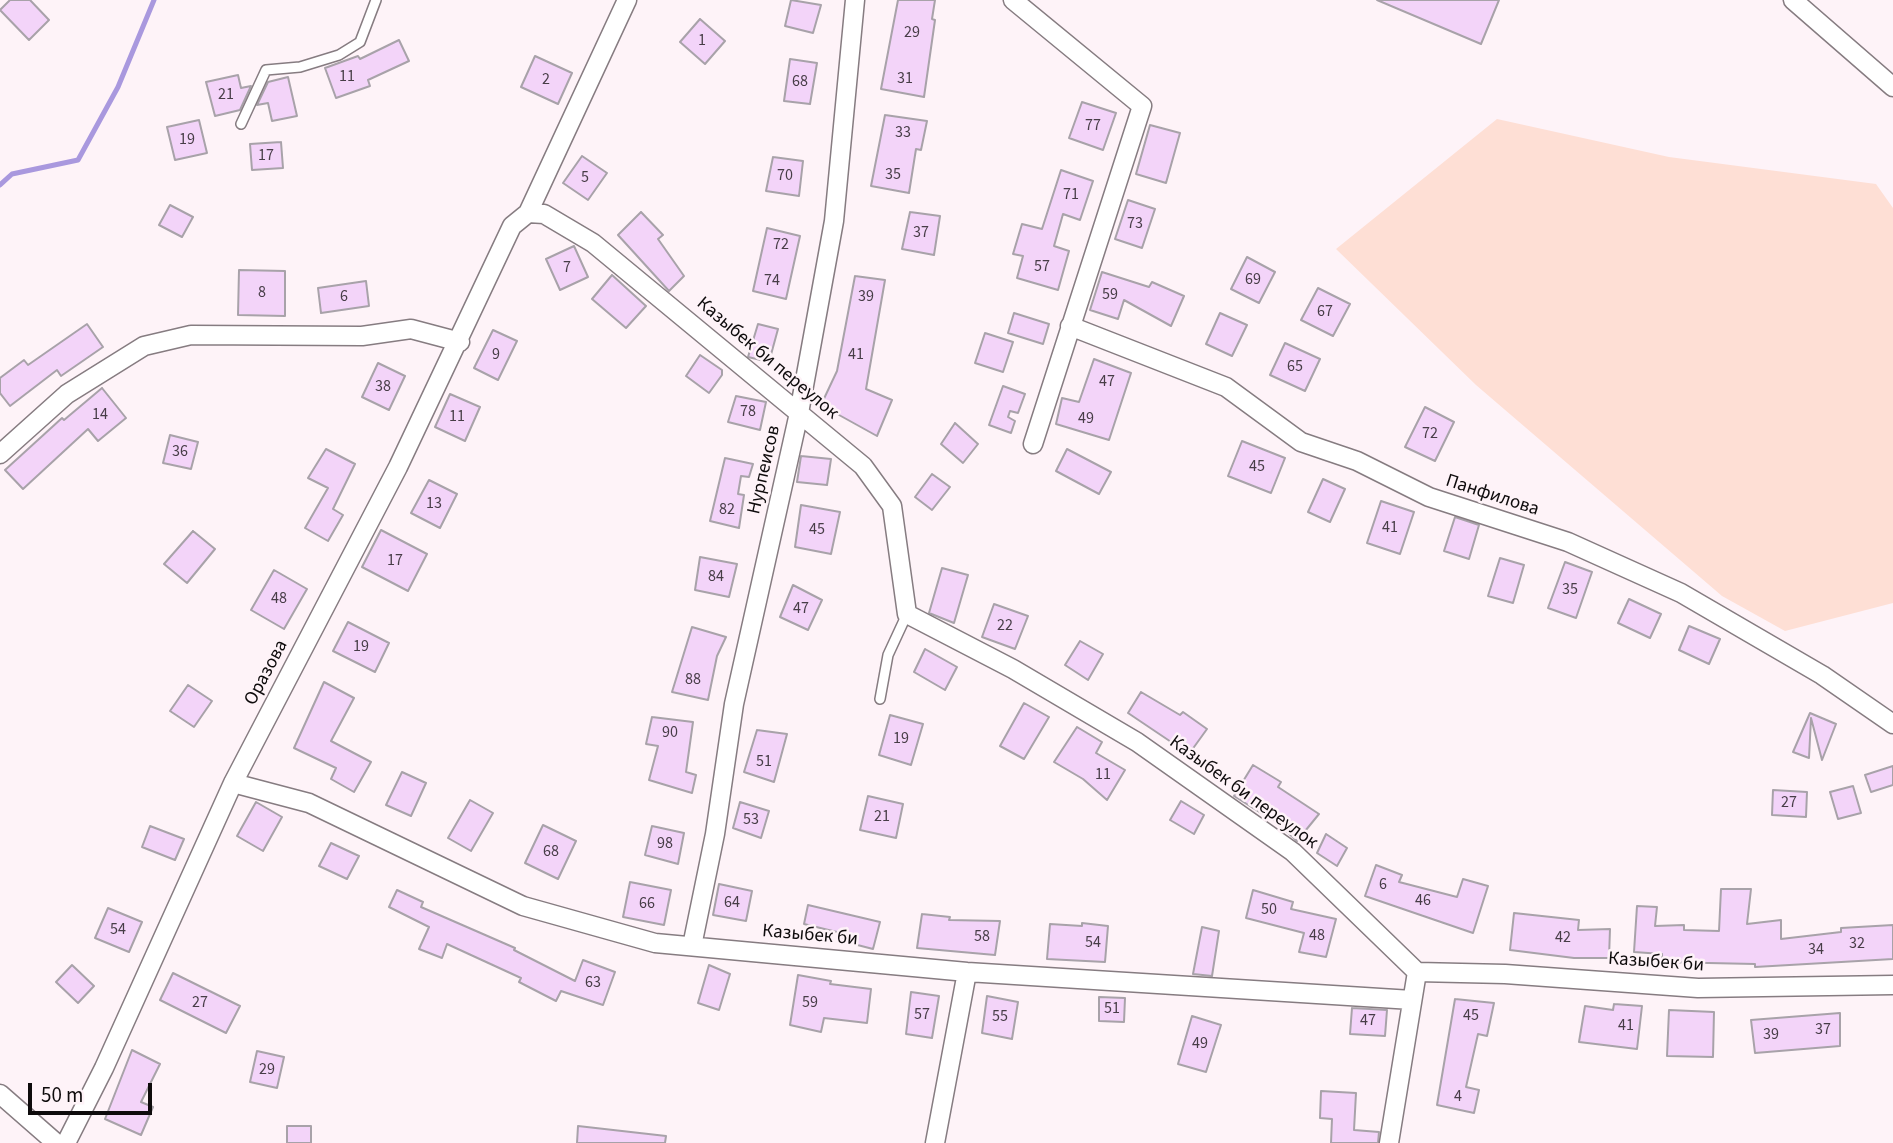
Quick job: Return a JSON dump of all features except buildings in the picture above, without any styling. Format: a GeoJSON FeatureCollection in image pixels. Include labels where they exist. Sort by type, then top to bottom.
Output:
{"type":"FeatureCollection","features":[{"type":"Feature","properties":{"kind":"street"},"geometry":{"type":"LineString","coordinates":[[528,213],[626,0]]}},
{"type":"Feature","properties":{"kind":"street","name":"Нурпеисов"},"geometry":{"type":"LineString","coordinates":[[692,946],[715,834],[734,704],[799,413],[834,221],[855,0]]}},
{"type":"Feature","properties":{"kind":"street"},"geometry":{"type":"LineString","coordinates":[[1013,0],[1142,106],[1033,444]]}},
{"type":"Feature","properties":{"kind":"street"},"geometry":{"type":"LineString","coordinates":[[1793,0],[1893,87]]}},
{"type":"Feature","properties":{"kind":"street","name":"Оразова"},"geometry":{"type":"LineString","coordinates":[[66,1143],[104,1068],[233,783],[460,342],[480,292],[512,226],[528,213]]}},
{"type":"Feature","properties":{"kind":"street","name":"Казыбек би переулок"},"geometry":{"type":"LineString","coordinates":[[528,213],[544,214],[593,243],[863,466],[892,506],[907,614],[1013,668],[1137,742],[1293,852],[1417,972]]}},
{"type":"Feature","properties":{"kind":"street","name":"Панфилова"},"geometry":{"type":"LineString","coordinates":[[1070,326],[1226,387],[1301,442],[1357,461],[1429,497],[1568,542],[1681,593],[1889,717]]}},
{"type":"Feature","properties":{"kind":"street"},"geometry":{"type":"LineString","coordinates":[[0,454],[67,394],[144,346],[155,343],[191,335],[362,336],[411,330],[460,342]]}},
{"type":"Feature","properties":{"kind":"street","name":"Казыбек би"},"geometry":{"type":"LineString","coordinates":[[233,783],[309,803],[523,906],[655,943],[967,972],[1412,1000]]}},
{"type":"Feature","properties":{"kind":"street"},"geometry":{"type":"LineString","coordinates":[[935,1143],[967,972]]}},
{"type":"Feature","properties":{"kind":"street"},"geometry":{"type":"LineString","coordinates":[[1389,1143],[1417,972]]}},
{"type":"Feature","properties":{"kind":"street","name":"Казыбек би"},"geometry":{"type":"LineString","coordinates":[[1417,972],[1505,974],[1698,988],[1893,985]]}},
{"type":"Feature","properties":{"kind":"street"},"geometry":{"type":"LineString","coordinates":[[0,1094],[57,1143]]}},
{"type":"Feature","properties":{"kind":"lane"},"geometry":{"type":"LineString","coordinates":[[242,124],[266,70],[300,67],[339,55],[360,41],[376,0]]}},
{"type":"Feature","properties":{"kind":"lane"},"geometry":{"type":"LineString","coordinates":[[880,698],[888,654],[907,614]]}},
{"type":"Feature","properties":{"kind":"shaded area"},"geometry":{"type":"Polygon","coordinates":[[[1497,119],[1669,157],[1876,184],[1893,208],[1893,603],[1785,631],[1722,596],[1476,385],[1336,249],[1497,119]]]}},
{"type":"Feature","properties":{"kind":"waterway"},"geometry":{"type":"LineString","coordinates":[[0,185],[12,174],[78,160],[118,87],[154,0]]}}]}
